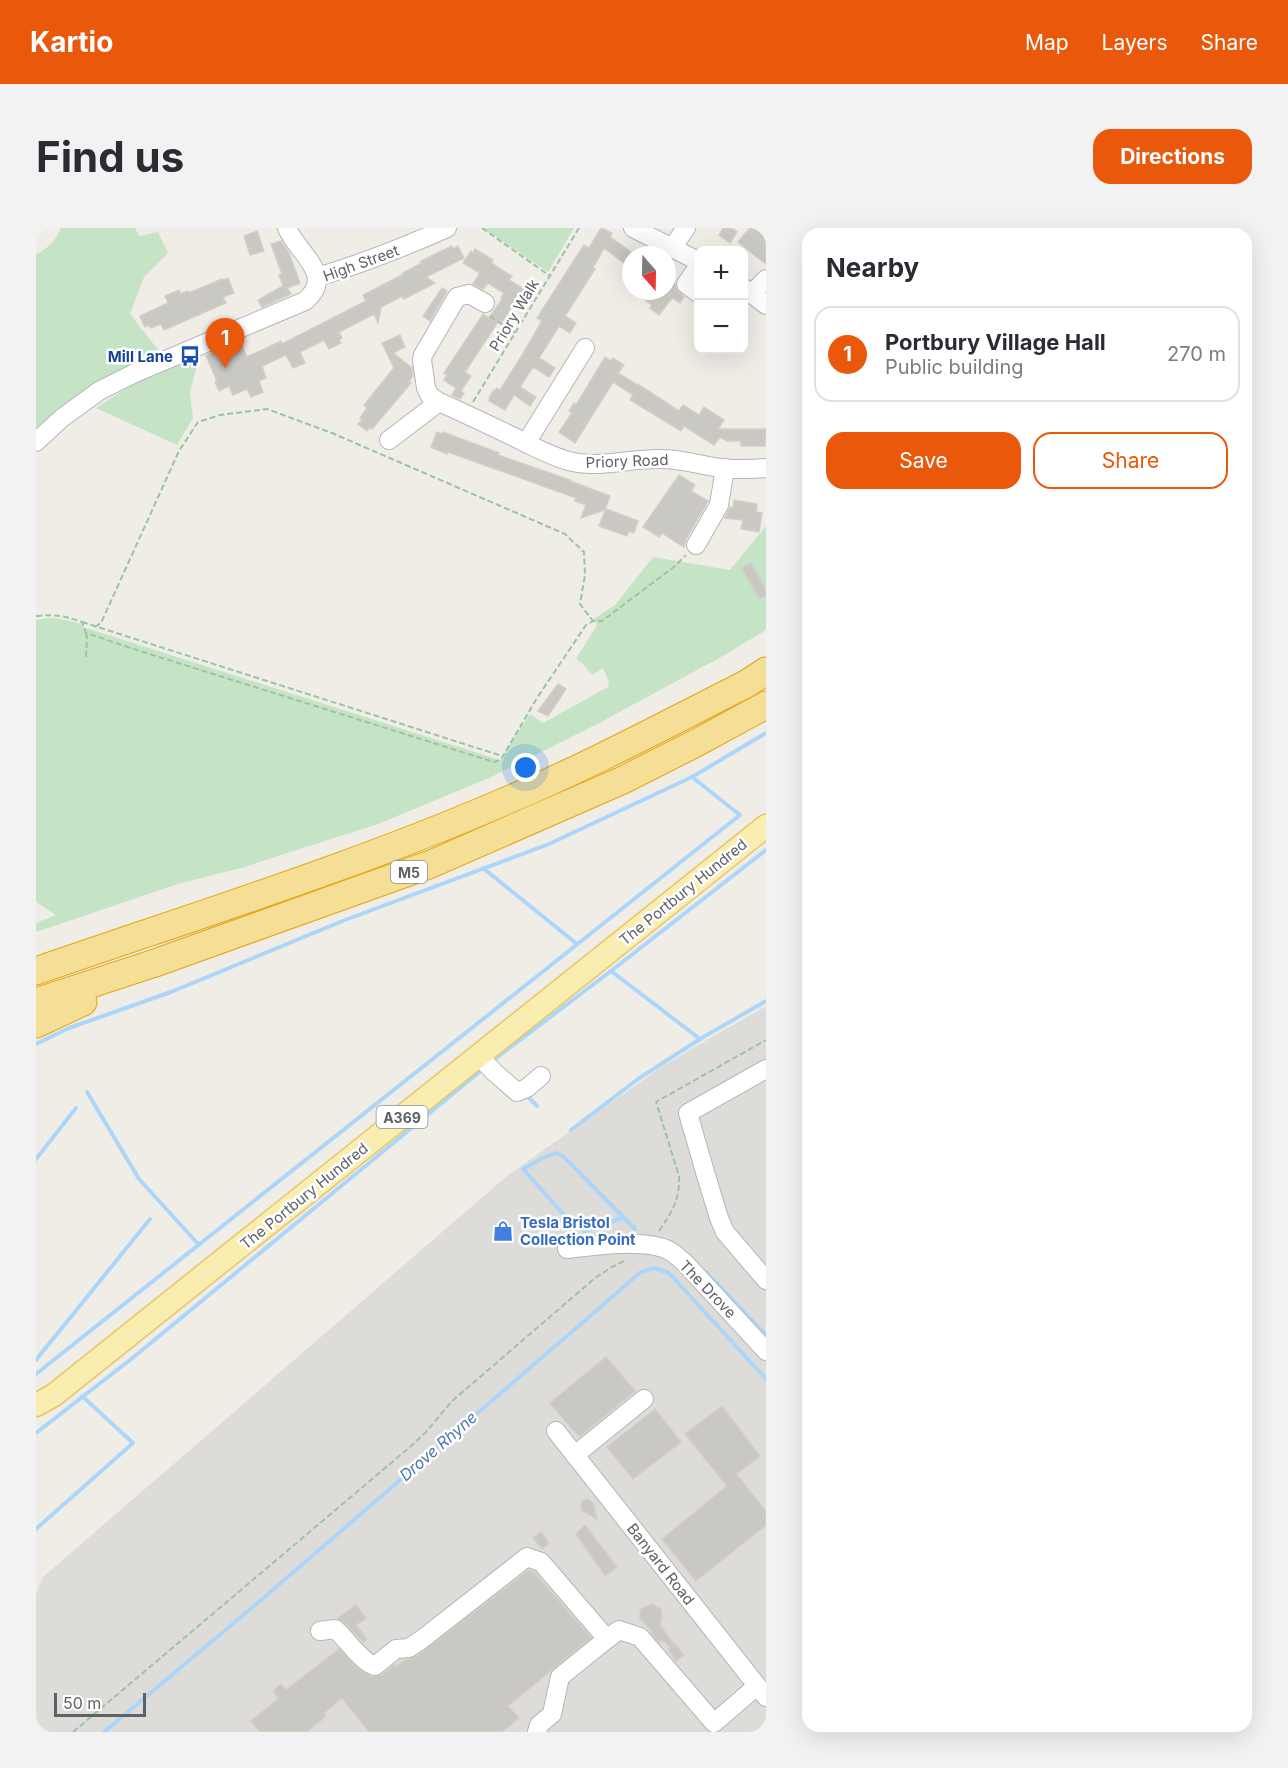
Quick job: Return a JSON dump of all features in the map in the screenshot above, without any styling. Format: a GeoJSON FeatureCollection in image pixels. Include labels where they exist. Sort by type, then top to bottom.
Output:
{"type":"FeatureCollection","features":[{"type":"Feature","properties":{"kind":"highway","name":"M5"},"geometry":{"type":"LineString","coordinates":[[36,971],[349,863],[502,803],[616,750],[746,684],[766,671]]}},
{"type":"Feature","properties":{"kind":"highway","name":"M5"},"geometry":{"type":"LineString","coordinates":[[36,1002],[155,963],[442,860],[623,780],[766,705]]}},
{"type":"Feature","properties":{"kind":"highway","name":"M5"},"geometry":{"type":"LineString","coordinates":[[36,952],[246,898]]}},
{"type":"Feature","properties":{"kind":"highway","name":"M5"},"geometry":{"type":"LineString","coordinates":[[36,1024],[79,1004],[155,963]]}},
{"type":"Feature","properties":{"kind":"main road","name":"The Portbury Hundred"},"geometry":{"type":"LineString","coordinates":[[36,1406],[54,1395],[766,826]]}},
{"type":"Feature","properties":{"kind":"street"},"geometry":{"type":"LineString","coordinates":[[287,228],[310,261],[317,277]]}},
{"type":"Feature","properties":{"kind":"street","name":"High Street"},"geometry":{"type":"LineString","coordinates":[[36,442],[62,418],[99,391],[135,373],[305,301],[314,293],[318,285],[317,277],[350,268],[447,228]]}},
{"type":"Feature","properties":{"kind":"street"},"geometry":{"type":"LineString","coordinates":[[633,228],[668,246]]}},
{"type":"Feature","properties":{"kind":"street"},"geometry":{"type":"LineString","coordinates":[[673,246],[686,228]]}},
{"type":"Feature","properties":{"kind":"street"},"geometry":{"type":"LineString","coordinates":[[676,250],[694,259]]}},
{"type":"Feature","properties":{"kind":"street"},"geometry":{"type":"LineString","coordinates":[[694,274],[686,284],[694,290]]}},
{"type":"Feature","properties":{"kind":"street"},"geometry":{"type":"LineString","coordinates":[[754,295],[766,279]]}},
{"type":"Feature","properties":{"kind":"street"},"geometry":{"type":"LineString","coordinates":[[389,440],[439,402],[430,396],[426,388],[422,360],[425,349],[457,297],[469,294],[485,303]]}},
{"type":"Feature","properties":{"kind":"street"},"geometry":{"type":"LineString","coordinates":[[526,443],[585,348]]}},
{"type":"Feature","properties":{"kind":"street","name":"Priory Road"},"geometry":{"type":"LineString","coordinates":[[439,402],[526,443],[583,464],[659,458],[725,468],[766,468]]}},
{"type":"Feature","properties":{"kind":"street"},"geometry":{"type":"LineString","coordinates":[[696,545],[719,505],[725,468]]}},
{"type":"Feature","properties":{"kind":"street"},"geometry":{"type":"LineString","coordinates":[[479,1056],[517,1092],[527,1088],[541,1076]]}},
{"type":"Feature","properties":{"kind":"street"},"geometry":{"type":"LineString","coordinates":[[766,1069],[688,1113],[725,1232],[766,1280]]}},
{"type":"Feature","properties":{"kind":"street","name":"The Drove"},"geometry":{"type":"LineString","coordinates":[[567,1249],[649,1244],[670,1251],[685,1263],[766,1351]]}},
{"type":"Feature","properties":{"kind":"street"},"geometry":{"type":"LineString","coordinates":[[575,1455],[644,1399]]}},
{"type":"Feature","properties":{"kind":"street","name":"Banyard Road"},"geometry":{"type":"LineString","coordinates":[[556,1431],[762,1691]]}},
{"type":"Feature","properties":{"kind":"street"},"geometry":{"type":"LineString","coordinates":[[320,1631],[335,1629],[346,1638],[368,1664],[375,1666],[396,1649],[409,1648],[421,1640],[527,1557],[541,1562],[607,1639]]}},
{"type":"Feature","properties":{"kind":"street"},"geometry":{"type":"LineString","coordinates":[[537,1732],[539,1725],[552,1714],[560,1677],[619,1630],[640,1637],[708,1727],[762,1691]]}},
{"type":"Feature","properties":{"kind":"path"},"geometry":{"type":"LineString","coordinates":[[482,228],[550,276]]}},
{"type":"Feature","properties":{"kind":"path","name":"Priory Walk"},"geometry":{"type":"LineString","coordinates":[[466,413],[579,228]]}},
{"type":"Feature","properties":{"kind":"path"},"geometry":{"type":"LineString","coordinates":[[485,303],[481,309],[515,333]]}},
{"type":"Feature","properties":{"kind":"path"},"geometry":{"type":"LineString","coordinates":[[95,627],[102,623],[178,451],[198,422],[220,415],[267,409],[332,433],[565,534],[584,552],[585,575],[580,604],[593,621]]}},
{"type":"Feature","properties":{"kind":"path"},"geometry":{"type":"LineString","coordinates":[[86,633],[494,762],[503,756],[537,698],[586,626],[593,621],[602,621],[675,566],[696,545]]}},
{"type":"Feature","properties":{"kind":"path"},"geometry":{"type":"LineString","coordinates":[[36,616],[63,615],[503,756]]}},
{"type":"Feature","properties":{"kind":"path"},"geometry":{"type":"LineString","coordinates":[[82,622],[87,638],[86,657]]}},
{"type":"Feature","properties":{"kind":"path"},"geometry":{"type":"LineString","coordinates":[[73,1732],[410,1447],[451,1402],[595,1278],[641,1252],[649,1244]]}},
{"type":"Feature","properties":{"kind":"shaded area"},"geometry":{"type":"Polygon","coordinates":[[[766,1006],[766,1732],[36,1732],[36,1594],[43,1577],[507,1176],[660,1068],[766,1006]]]}},
{"type":"Feature","properties":{"kind":"green space"},"geometry":{"type":"Polygon","coordinates":[[[61,228],[135,228],[139,236],[158,232],[168,253],[144,277],[130,314],[159,351],[160,356],[36,434],[36,254],[51,244],[61,228]]]}},
{"type":"Feature","properties":{"kind":"green space"},"geometry":{"type":"Polygon","coordinates":[[[483,228],[574,228],[548,272],[483,228]]]}},
{"type":"Feature","properties":{"kind":"green space"},"geometry":{"type":"Polygon","coordinates":[[[195,357],[197,365],[190,392],[193,418],[177,445],[96,408],[142,379],[195,357]]]}},
{"type":"Feature","properties":{"kind":"green space"},"geometry":{"type":"Polygon","coordinates":[[[766,526],[766,630],[721,657],[601,722],[489,778],[378,824],[241,868],[178,884],[36,932],[36,923],[56,915],[36,902],[36,620],[53,618],[75,622],[83,627],[500,760],[530,714],[543,723],[608,687],[609,682],[603,668],[592,675],[576,659],[597,625],[594,619],[615,605],[653,557],[730,570],[766,526]]]}},
{"type":"Feature","properties":{"kind":"building"},"geometry":{"type":"Polygon","coordinates":[[[601,228],[612,233],[610,237],[623,246],[622,261],[604,248],[593,268],[595,269],[565,316],[576,323],[570,333],[559,326],[539,358],[555,368],[549,377],[533,367],[520,387],[536,397],[530,406],[514,395],[505,410],[489,401],[494,390],[497,388],[500,390],[524,352],[542,321],[537,318],[584,245],[589,248],[601,228]]]}},
{"type":"Feature","properties":{"kind":"building"},"geometry":{"type":"Polygon","coordinates":[[[723,228],[731,228],[737,232],[730,243],[719,235],[723,228]]]}},
{"type":"Feature","properties":{"kind":"building"},"geometry":{"type":"Polygon","coordinates":[[[750,228],[755,228],[766,238],[766,264],[748,250],[748,246],[743,246],[738,242],[750,228]]]}},
{"type":"Feature","properties":{"kind":"building"},"geometry":{"type":"Polygon","coordinates":[[[257,231],[264,251],[250,255],[244,236],[257,231]]]}},
{"type":"Feature","properties":{"kind":"building"},"geometry":{"type":"Polygon","coordinates":[[[281,241],[289,253],[300,283],[287,288],[291,294],[262,307],[258,300],[283,286],[279,275],[282,274],[271,244],[281,241]]]}},
{"type":"Feature","properties":{"kind":"building"},"geometry":{"type":"Polygon","coordinates":[[[452,246],[453,249],[458,246],[464,258],[426,277],[435,283],[404,299],[402,296],[383,306],[378,323],[374,314],[339,332],[342,338],[339,340],[341,343],[329,349],[324,340],[300,352],[305,363],[293,368],[286,355],[262,366],[266,378],[259,381],[263,392],[251,397],[247,389],[233,395],[229,386],[219,391],[206,356],[240,341],[247,357],[281,341],[282,344],[366,301],[363,295],[404,274],[422,263],[421,261],[452,246]]]}},
{"type":"Feature","properties":{"kind":"building"},"geometry":{"type":"Polygon","coordinates":[[[475,249],[493,260],[491,263],[512,276],[509,280],[529,292],[519,308],[513,305],[502,322],[499,320],[465,372],[471,376],[461,391],[464,393],[460,399],[452,395],[456,388],[444,380],[447,375],[444,373],[483,314],[489,318],[504,293],[488,283],[483,289],[473,284],[480,273],[463,263],[475,249]]]}},
{"type":"Feature","properties":{"kind":"building"},"geometry":{"type":"Polygon","coordinates":[[[228,278],[234,293],[223,297],[226,303],[164,330],[161,324],[150,328],[149,325],[145,327],[140,316],[168,303],[165,296],[179,290],[180,294],[188,291],[189,293],[228,278]]]}},
{"type":"Feature","properties":{"kind":"building"},"geometry":{"type":"Polygon","coordinates":[[[442,288],[447,291],[430,321],[423,316],[442,288]]]}},
{"type":"Feature","properties":{"kind":"building"},"geometry":{"type":"Polygon","coordinates":[[[676,289],[684,297],[680,303],[675,300],[676,289]]]}},
{"type":"Feature","properties":{"kind":"building"},"geometry":{"type":"Polygon","coordinates":[[[645,300],[670,300],[659,315],[650,308],[652,305],[645,300]]]}},
{"type":"Feature","properties":{"kind":"building"},"geometry":{"type":"Polygon","coordinates":[[[400,335],[405,347],[393,353],[412,368],[413,376],[409,381],[411,383],[372,429],[370,427],[367,431],[358,424],[367,408],[364,405],[394,368],[382,343],[400,335]]]}},
{"type":"Feature","properties":{"kind":"building"},"geometry":{"type":"Polygon","coordinates":[[[605,357],[611,361],[613,358],[624,365],[618,373],[679,411],[683,405],[699,415],[704,407],[724,420],[718,429],[766,429],[765,446],[741,446],[741,441],[727,441],[720,437],[714,445],[684,426],[681,431],[630,400],[633,395],[613,382],[575,443],[559,432],[572,413],[569,411],[574,403],[576,405],[605,357]]]}},
{"type":"Feature","properties":{"kind":"building"},"geometry":{"type":"Polygon","coordinates":[[[437,432],[442,434],[443,432],[610,496],[605,510],[581,518],[586,505],[575,501],[576,498],[431,447],[437,432]]]}},
{"type":"Feature","properties":{"kind":"building"},"geometry":{"type":"Polygon","coordinates":[[[679,475],[695,485],[691,491],[708,501],[686,539],[684,547],[662,533],[659,537],[643,527],[679,475]]]}},
{"type":"Feature","properties":{"kind":"building"},"geometry":{"type":"Polygon","coordinates":[[[734,500],[757,504],[756,512],[762,513],[759,532],[741,529],[743,520],[725,518],[730,507],[733,508],[734,500]]]}},
{"type":"Feature","properties":{"kind":"building"},"geometry":{"type":"Polygon","coordinates":[[[606,509],[638,521],[634,533],[629,531],[627,536],[599,526],[606,509]]]}},
{"type":"Feature","properties":{"kind":"building"},"geometry":{"type":"Polygon","coordinates":[[[751,563],[766,590],[766,595],[759,599],[742,568],[751,563]]]}},
{"type":"Feature","properties":{"kind":"building"},"geometry":{"type":"Polygon","coordinates":[[[558,684],[566,689],[548,716],[538,711],[558,684]]]}},
{"type":"Feature","properties":{"kind":"building"},"geometry":{"type":"Polygon","coordinates":[[[606,1357],[635,1391],[579,1437],[550,1403],[606,1357]]]}},
{"type":"Feature","properties":{"kind":"building"},"geometry":{"type":"Polygon","coordinates":[[[722,1406],[760,1456],[736,1474],[766,1511],[766,1525],[696,1581],[662,1539],[727,1486],[685,1434],[722,1406]]]}},
{"type":"Feature","properties":{"kind":"building"},"geometry":{"type":"Polygon","coordinates":[[[655,1409],[681,1442],[633,1479],[607,1447],[655,1409]]]}},
{"type":"Feature","properties":{"kind":"building"},"geometry":{"type":"Polygon","coordinates":[[[588,1499],[593,1503],[597,1519],[581,1510],[581,1503],[588,1499]]]}},
{"type":"Feature","properties":{"kind":"building"},"geometry":{"type":"Polygon","coordinates":[[[585,1525],[617,1567],[605,1576],[576,1534],[585,1525]]]}},
{"type":"Feature","properties":{"kind":"building"},"geometry":{"type":"Polygon","coordinates":[[[541,1532],[549,1543],[542,1549],[533,1538],[541,1532]]]}},
{"type":"Feature","properties":{"kind":"building"},"geometry":{"type":"Polygon","coordinates":[[[529,1570],[534,1572],[591,1638],[508,1706],[519,1718],[502,1732],[369,1732],[342,1698],[307,1732],[260,1732],[251,1721],[279,1698],[273,1691],[281,1684],[286,1690],[339,1649],[357,1668],[371,1677],[382,1675],[395,1665],[396,1667],[405,1660],[415,1657],[529,1570]]]}},
{"type":"Feature","properties":{"kind":"building"},"geometry":{"type":"Polygon","coordinates":[[[652,1604],[661,1609],[660,1625],[674,1644],[670,1647],[662,1640],[659,1642],[640,1619],[642,1608],[652,1604]]]}},
{"type":"Feature","properties":{"kind":"building"},"geometry":{"type":"Polygon","coordinates":[[[356,1605],[366,1618],[356,1625],[367,1639],[363,1642],[338,1618],[356,1605]]]}},
{"type":"Feature","properties":{"kind":"building"},"geometry":{"type":"Polygon","coordinates":[[[675,1644],[684,1655],[676,1661],[668,1649],[675,1644]]]}},
{"type":"Feature","properties":{"kind":"waterway"},"geometry":{"type":"LineString","coordinates":[[36,1044],[69,1028],[171,992],[345,920],[549,844],[692,777],[766,733]]}},
{"type":"Feature","properties":{"kind":"waterway"},"geometry":{"type":"LineString","coordinates":[[36,1374],[740,815],[692,777]]}},
{"type":"Feature","properties":{"kind":"waterway"},"geometry":{"type":"LineString","coordinates":[[491,1062],[766,850]]}},
{"type":"Feature","properties":{"kind":"waterway"},"geometry":{"type":"LineString","coordinates":[[483,868],[577,944]]}},
{"type":"Feature","properties":{"kind":"waterway"},"geometry":{"type":"LineString","coordinates":[[611,971],[700,1039]]}},
{"type":"Feature","properties":{"kind":"waterway"},"geometry":{"type":"LineString","coordinates":[[571,1130],[638,1079],[700,1039],[766,1001]]}},
{"type":"Feature","properties":{"kind":"waterway"},"geometry":{"type":"LineString","coordinates":[[36,1433],[135,1356],[483,1069]]}},
{"type":"Feature","properties":{"kind":"waterway"},"geometry":{"type":"LineString","coordinates":[[87,1092],[139,1179],[199,1245]]}},
{"type":"Feature","properties":{"kind":"waterway"},"geometry":{"type":"LineString","coordinates":[[525,1094],[537,1106]]}},
{"type":"Feature","properties":{"kind":"waterway"},"geometry":{"type":"LineString","coordinates":[[36,1159],[76,1108]]}},
{"type":"Feature","properties":{"kind":"waterway"},"geometry":{"type":"LineString","coordinates":[[624,1217],[585,1231],[573,1225],[523,1169],[556,1153],[563,1156],[635,1229]]}},
{"type":"Feature","properties":{"kind":"waterway"},"geometry":{"type":"LineString","coordinates":[[36,1360],[150,1219]]}},
{"type":"Feature","properties":{"kind":"waterway","name":"Drove Rhyne"},"geometry":{"type":"LineString","coordinates":[[104,1732],[267,1595],[641,1272],[654,1268],[669,1273],[766,1379]]}},
{"type":"Feature","properties":{"kind":"waterway"},"geometry":{"type":"LineString","coordinates":[[706,1272],[766,1335]]}},
{"type":"Feature","properties":{"kind":"waterway"},"geometry":{"type":"LineString","coordinates":[[36,1529],[133,1443],[82,1396]]}},
{"type":"Feature","properties":{"kind":"place","name":"Mill Lane"},"geometry":{"type":"Point","coordinates":[190,356]}},
{"type":"Feature","properties":{"kind":"place","name":"Portbury Village Hall"},"geometry":{"type":"Point","coordinates":[225,368]}},
{"type":"Feature","properties":{"kind":"place","name":"Tesla Bristol Collection Point"},"geometry":{"type":"Point","coordinates":[503,1231]}}]}
